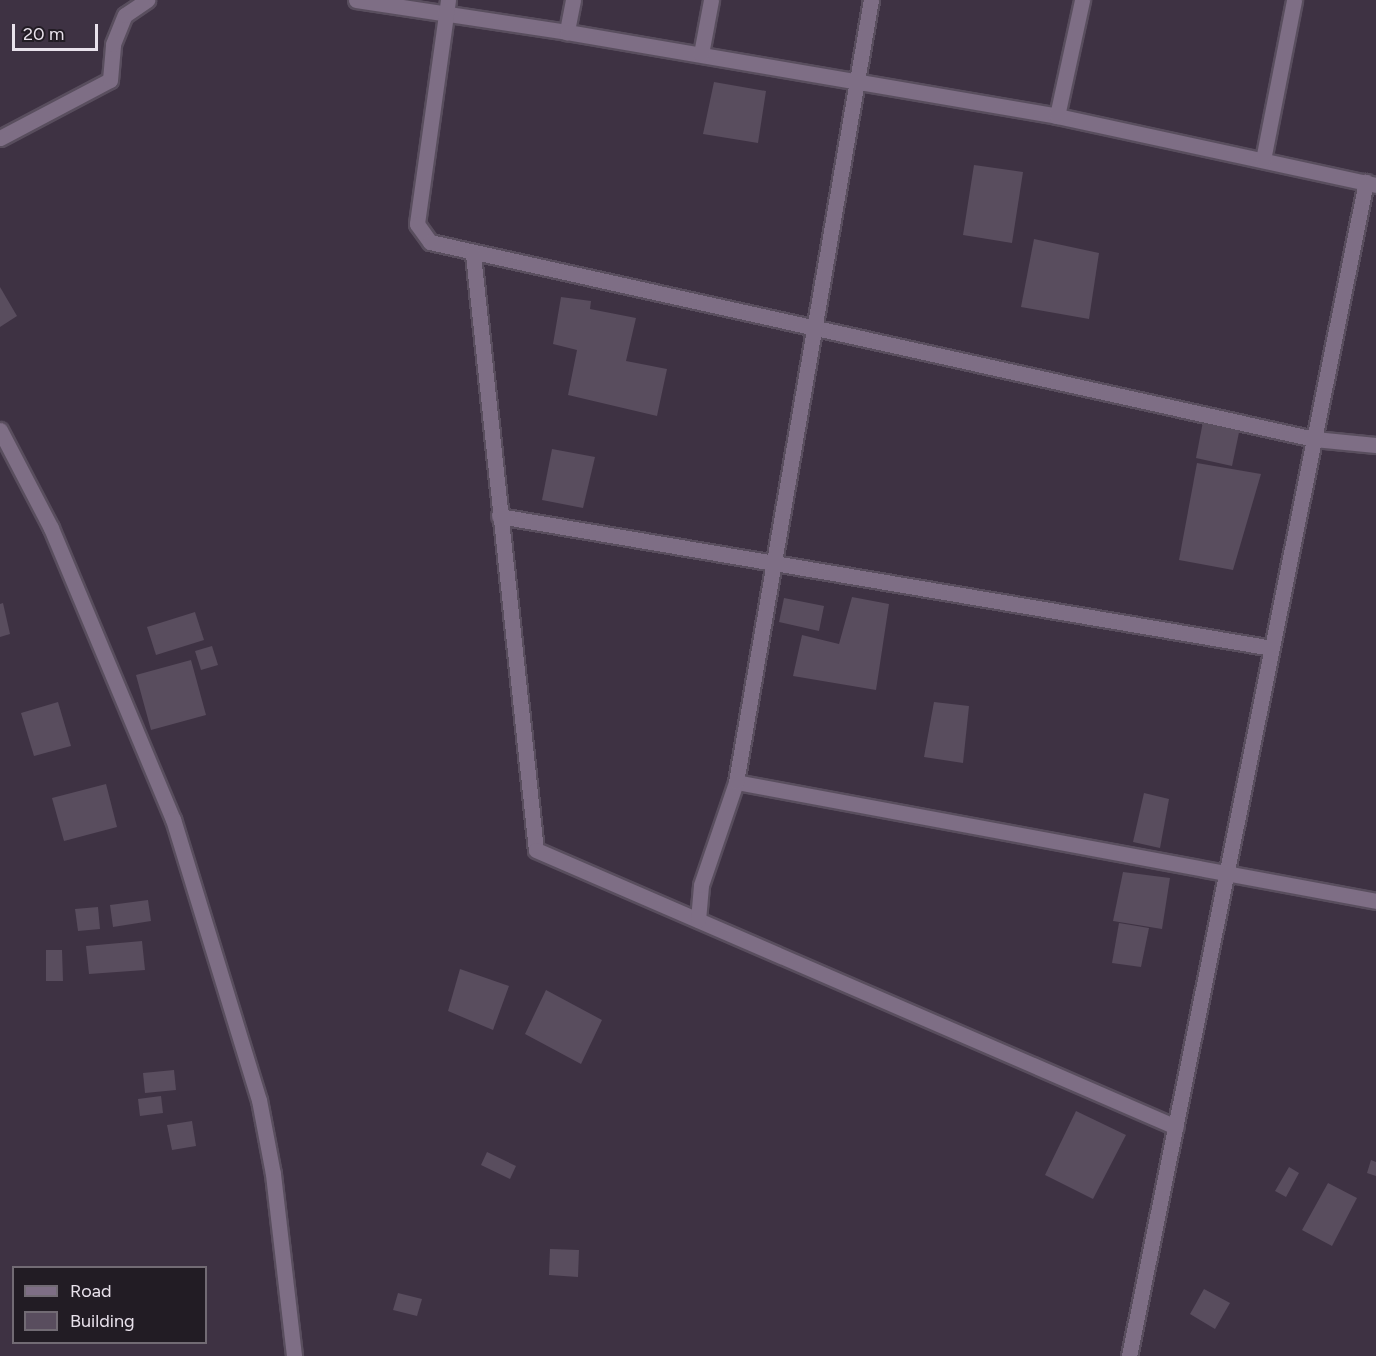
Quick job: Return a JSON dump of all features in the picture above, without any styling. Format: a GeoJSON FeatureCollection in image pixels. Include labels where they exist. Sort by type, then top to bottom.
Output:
{"type":"FeatureCollection","features":[{"type":"Feature","properties":{"kind":"street"},"geometry":{"type":"LineString","coordinates":[[0,138],[110,80],[113,44],[125,15],[147,0]]}},
{"type":"Feature","properties":{"kind":"street"},"geometry":{"type":"LineString","coordinates":[[356,0],[446,6],[567,32],[855,78],[1057,116],[1371,184],[1314,439],[1129,1356]]}},
{"type":"Feature","properties":{"kind":"street"},"geometry":{"type":"LineString","coordinates":[[567,32],[573,0]]}},
{"type":"Feature","properties":{"kind":"street"},"geometry":{"type":"LineString","coordinates":[[700,54],[711,0]]}},
{"type":"Feature","properties":{"kind":"street"},"geometry":{"type":"LineString","coordinates":[[698,920],[701,885],[736,782],[815,329],[855,78],[871,0]]}},
{"type":"Feature","properties":{"kind":"street"},"geometry":{"type":"LineString","coordinates":[[1057,116],[1082,0]]}},
{"type":"Feature","properties":{"kind":"street"},"geometry":{"type":"LineString","coordinates":[[1263,160],[1294,0]]}},
{"type":"Feature","properties":{"kind":"street"},"geometry":{"type":"LineString","coordinates":[[446,6],[417,224],[430,242],[473,254],[1314,439],[1376,445]]}},
{"type":"Feature","properties":{"kind":"street"},"geometry":{"type":"LineString","coordinates":[[473,254],[536,850],[1176,1127]]}},
{"type":"Feature","properties":{"kind":"street"},"geometry":{"type":"LineString","coordinates":[[0,430],[51,528],[173,819],[259,1100],[273,1174],[294,1356]]}},
{"type":"Feature","properties":{"kind":"street"},"geometry":{"type":"LineString","coordinates":[[499,516],[1272,648]]}},
{"type":"Feature","properties":{"kind":"street"},"geometry":{"type":"LineString","coordinates":[[736,782],[1376,901]]}},
{"type":"Feature","properties":{"kind":"building"},"geometry":{"type":"Polygon","coordinates":[[[714,82],[766,91],[758,143],[703,134],[714,82]]]}},
{"type":"Feature","properties":{"kind":"building"},"geometry":{"type":"Polygon","coordinates":[[[974,165],[1023,172],[1012,243],[963,235],[974,165]]]}},
{"type":"Feature","properties":{"kind":"building"},"geometry":{"type":"Polygon","coordinates":[[[1034,239],[1099,253],[1089,319],[1021,307],[1034,239]]]}},
{"type":"Feature","properties":{"kind":"building"},"geometry":{"type":"Polygon","coordinates":[[[0,287],[17,316],[0,327],[0,287]]]}},
{"type":"Feature","properties":{"kind":"building"},"geometry":{"type":"Polygon","coordinates":[[[561,297],[591,301],[590,309],[636,318],[626,361],[667,369],[657,416],[568,395],[577,350],[553,344],[561,297]]]}},
{"type":"Feature","properties":{"kind":"building"},"geometry":{"type":"Polygon","coordinates":[[[1205,411],[1242,418],[1232,466],[1196,458],[1205,411]]]}},
{"type":"Feature","properties":{"kind":"building"},"geometry":{"type":"Polygon","coordinates":[[[552,449],[595,457],[583,508],[542,500],[552,449]]]}},
{"type":"Feature","properties":{"kind":"building"},"geometry":{"type":"Polygon","coordinates":[[[1197,463],[1261,474],[1233,570],[1179,560],[1197,463]]]}},
{"type":"Feature","properties":{"kind":"building"},"geometry":{"type":"Polygon","coordinates":[[[852,597],[889,604],[876,690],[793,676],[802,635],[839,644],[852,597]]]}},
{"type":"Feature","properties":{"kind":"building"},"geometry":{"type":"Polygon","coordinates":[[[784,598],[824,606],[819,631],[779,622],[784,598]]]}},
{"type":"Feature","properties":{"kind":"building"},"geometry":{"type":"Polygon","coordinates":[[[3,603],[10,634],[0,637],[0,604],[3,603]]]}},
{"type":"Feature","properties":{"kind":"building"},"geometry":{"type":"Polygon","coordinates":[[[195,612],[204,640],[156,655],[147,627],[195,612]]]}},
{"type":"Feature","properties":{"kind":"building"},"geometry":{"type":"Polygon","coordinates":[[[212,646],[218,665],[201,670],[195,651],[212,646]]]}},
{"type":"Feature","properties":{"kind":"building"},"geometry":{"type":"Polygon","coordinates":[[[191,660],[206,715],[151,730],[136,675],[191,660]]]}},
{"type":"Feature","properties":{"kind":"building"},"geometry":{"type":"Polygon","coordinates":[[[58,702],[71,746],[34,756],[21,713],[58,702]]]}},
{"type":"Feature","properties":{"kind":"building"},"geometry":{"type":"Polygon","coordinates":[[[934,702],[969,706],[963,763],[924,757],[934,702]]]}},
{"type":"Feature","properties":{"kind":"building"},"geometry":{"type":"Polygon","coordinates":[[[106,784],[117,827],[64,841],[52,798],[106,784]]]}},
{"type":"Feature","properties":{"kind":"building"},"geometry":{"type":"Polygon","coordinates":[[[1144,793],[1169,799],[1160,848],[1133,842],[1144,793]]]}},
{"type":"Feature","properties":{"kind":"building"},"geometry":{"type":"Polygon","coordinates":[[[1123,872],[1170,878],[1162,929],[1113,921],[1123,872]]]}},
{"type":"Feature","properties":{"kind":"building"},"geometry":{"type":"Polygon","coordinates":[[[148,900],[151,921],[113,927],[110,905],[148,900]]]}},
{"type":"Feature","properties":{"kind":"building"},"geometry":{"type":"Polygon","coordinates":[[[98,907],[100,929],[78,931],[75,909],[98,907]]]}},
{"type":"Feature","properties":{"kind":"building"},"geometry":{"type":"Polygon","coordinates":[[[1119,923],[1149,928],[1141,967],[1112,963],[1119,923]]]}},
{"type":"Feature","properties":{"kind":"building"},"geometry":{"type":"Polygon","coordinates":[[[142,941],[145,970],[89,974],[86,946],[142,941]]]}},
{"type":"Feature","properties":{"kind":"building"},"geometry":{"type":"Polygon","coordinates":[[[46,950],[62,950],[63,981],[46,981],[46,950]]]}},
{"type":"Feature","properties":{"kind":"building"},"geometry":{"type":"Polygon","coordinates":[[[460,969],[509,986],[493,1030],[448,1011],[460,969]]]}},
{"type":"Feature","properties":{"kind":"building"},"geometry":{"type":"Polygon","coordinates":[[[546,990],[602,1020],[581,1064],[525,1034],[546,990]]]}},
{"type":"Feature","properties":{"kind":"building"},"geometry":{"type":"Polygon","coordinates":[[[174,1070],[176,1090],[145,1093],[143,1073],[174,1070]]]}},
{"type":"Feature","properties":{"kind":"building"},"geometry":{"type":"Polygon","coordinates":[[[161,1096],[163,1113],[140,1116],[138,1099],[161,1096]]]}},
{"type":"Feature","properties":{"kind":"building"},"geometry":{"type":"Polygon","coordinates":[[[1076,1111],[1126,1135],[1093,1199],[1045,1175],[1076,1111]]]}},
{"type":"Feature","properties":{"kind":"building"},"geometry":{"type":"Polygon","coordinates":[[[192,1121],[196,1146],[172,1150],[167,1125],[192,1121]]]}},
{"type":"Feature","properties":{"kind":"building"},"geometry":{"type":"Polygon","coordinates":[[[487,1152],[516,1166],[510,1179],[481,1165],[487,1152]]]}},
{"type":"Feature","properties":{"kind":"building"},"geometry":{"type":"Polygon","coordinates":[[[1371,1160],[1376,1162],[1376,1176],[1367,1173],[1371,1160]]]}},
{"type":"Feature","properties":{"kind":"building"},"geometry":{"type":"Polygon","coordinates":[[[1289,1167],[1299,1173],[1286,1197],[1275,1191],[1289,1167]]]}},
{"type":"Feature","properties":{"kind":"building"},"geometry":{"type":"Polygon","coordinates":[[[1328,1183],[1357,1198],[1332,1246],[1302,1230],[1328,1183]]]}},
{"type":"Feature","properties":{"kind":"building"},"geometry":{"type":"Polygon","coordinates":[[[550,1249],[579,1250],[578,1277],[549,1275],[550,1249]]]}},
{"type":"Feature","properties":{"kind":"building"},"geometry":{"type":"Polygon","coordinates":[[[1204,1289],[1230,1303],[1215,1329],[1190,1314],[1204,1289]]]}},
{"type":"Feature","properties":{"kind":"building"},"geometry":{"type":"Polygon","coordinates":[[[398,1293],[422,1299],[417,1316],[393,1310],[398,1293]]]}}]}
